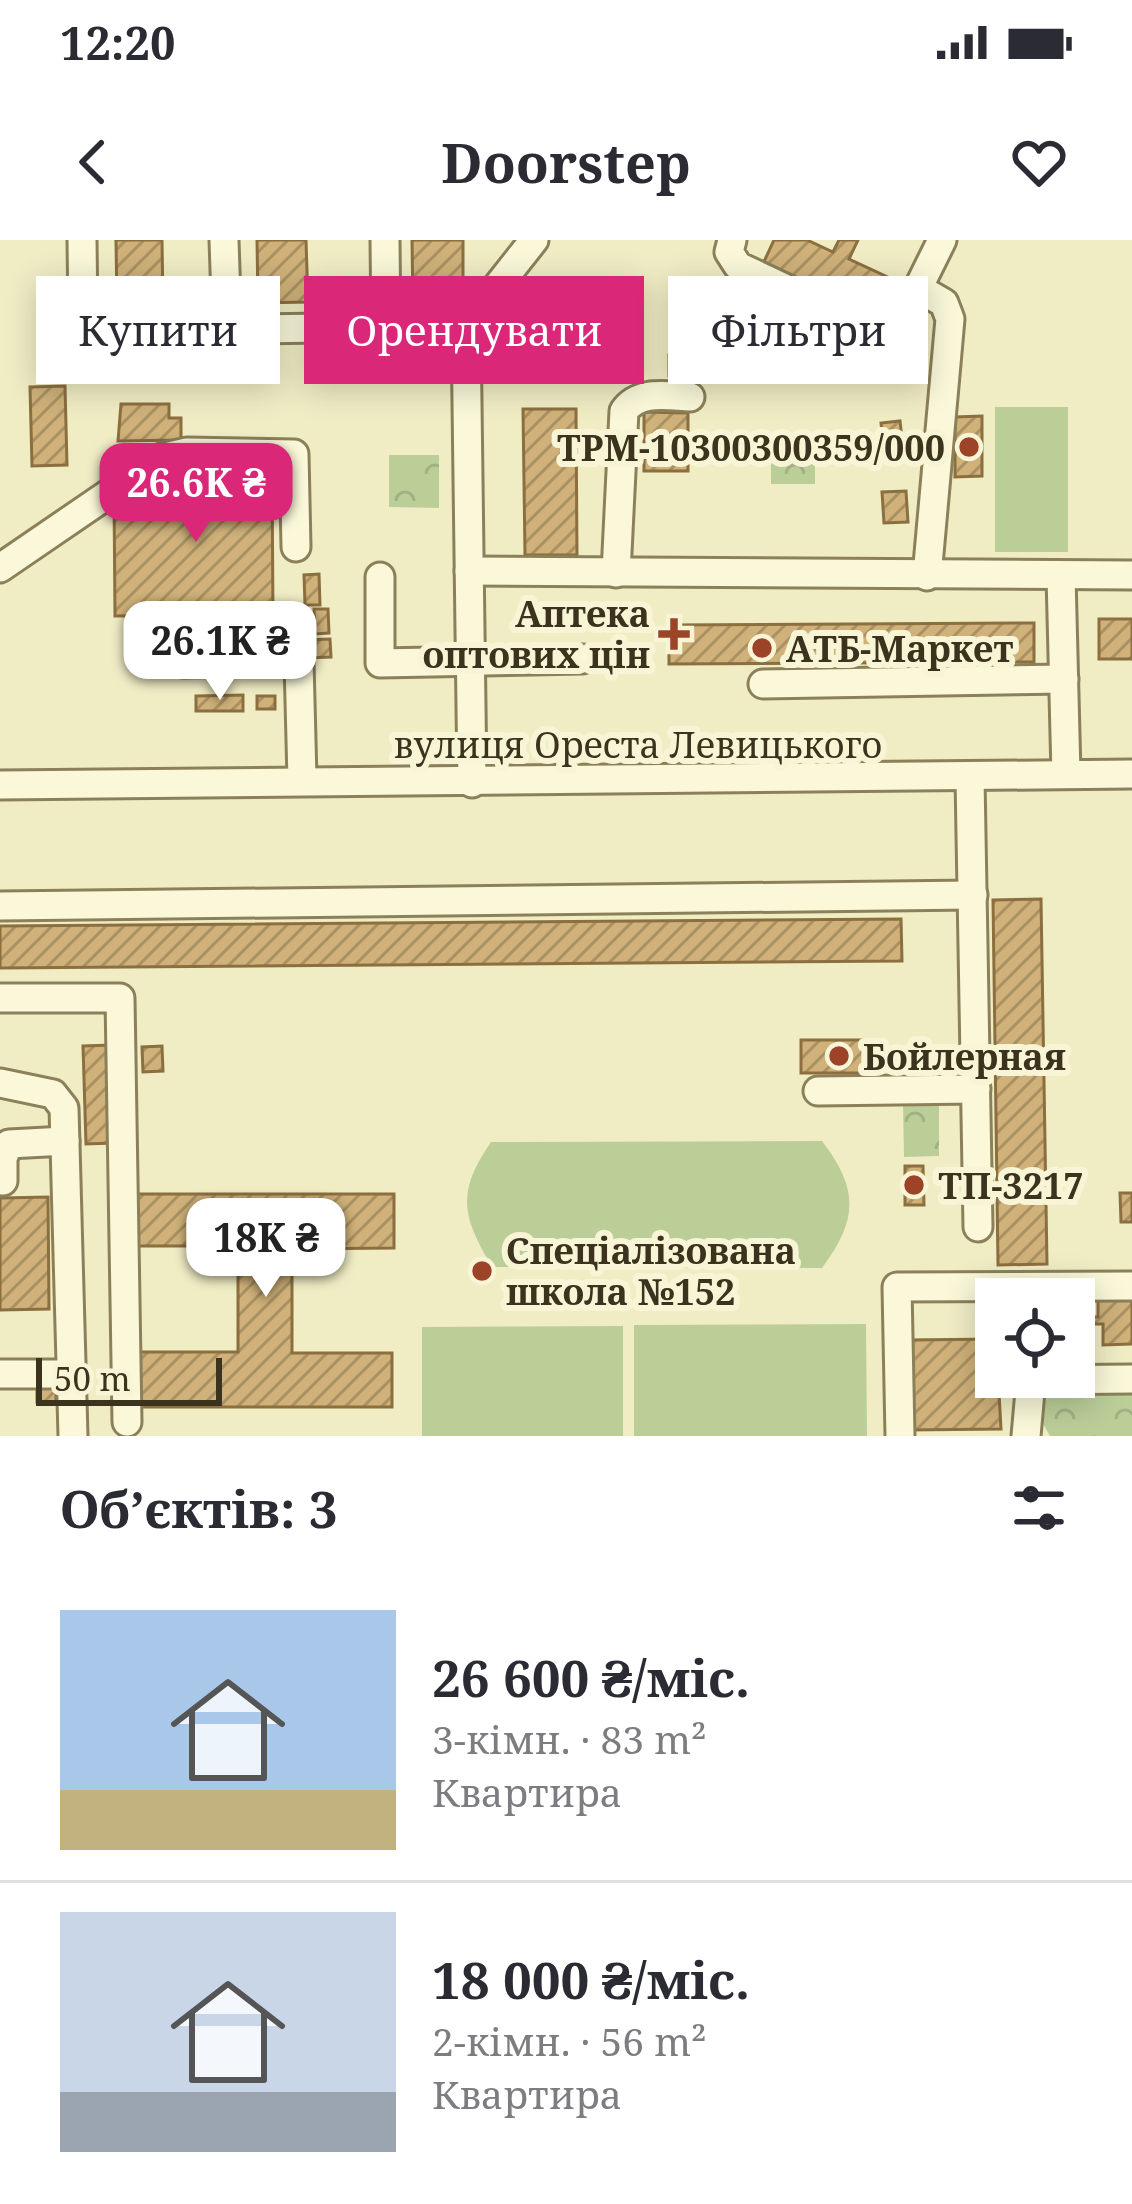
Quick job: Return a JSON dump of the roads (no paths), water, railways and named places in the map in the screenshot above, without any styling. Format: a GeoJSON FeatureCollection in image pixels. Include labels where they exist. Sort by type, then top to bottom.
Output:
{"type":"FeatureCollection","features":[{"type":"Feature","properties":{"kind":"street"},"geometry":{"type":"LineString","coordinates":[[82,240],[82,276]]}},
{"type":"Feature","properties":{"kind":"street"},"geometry":{"type":"LineString","coordinates":[[224,240],[225,276]]}},
{"type":"Feature","properties":{"kind":"street"},"geometry":{"type":"LineString","coordinates":[[385,240],[385,276]]}},
{"type":"Feature","properties":{"kind":"street"},"geometry":{"type":"LineString","coordinates":[[506,276],[534,240]]}},
{"type":"Feature","properties":{"kind":"street"},"geometry":{"type":"LineString","coordinates":[[732,240],[729,252],[738,266],[759,276]]}},
{"type":"Feature","properties":{"kind":"street"},"geometry":{"type":"LineString","coordinates":[[924,276],[942,240]]}},
{"type":"Feature","properties":{"kind":"street"},"geometry":{"type":"LineString","coordinates":[[927,576],[950,319],[944,303],[928,294]]}},
{"type":"Feature","properties":{"kind":"street"},"geometry":{"type":"LineString","coordinates":[[467,384],[472,783]]}},
{"type":"Feature","properties":{"kind":"street"},"geometry":{"type":"LineString","coordinates":[[616,573],[624,411],[632,400],[648,396],[690,397]]}},
{"type":"Feature","properties":{"kind":"street"},"geometry":{"type":"LineString","coordinates":[[0,568],[150,463],[187,452],[294,454],[296,547]]}},
{"type":"Feature","properties":{"kind":"street"},"geometry":{"type":"LineString","coordinates":[[469,571],[1132,575]]}},
{"type":"Feature","properties":{"kind":"street"},"geometry":{"type":"LineString","coordinates":[[1061,575],[1066,774]]}},
{"type":"Feature","properties":{"kind":"street"},"geometry":{"type":"LineString","coordinates":[[380,577],[380,663],[583,659]]}},
{"type":"Feature","properties":{"kind":"street"},"geometry":{"type":"LineString","coordinates":[[182,663],[299,661],[302,781]]}},
{"type":"Feature","properties":{"kind":"street"},"geometry":{"type":"LineString","coordinates":[[763,684],[1064,679]]}},
{"type":"Feature","properties":{"kind":"street"},"geometry":{"type":"LineString","coordinates":[[0,755],[0,785]]}},
{"type":"Feature","properties":{"kind":"street","name":"вулиця Ореста Левицького"},"geometry":{"type":"LineString","coordinates":[[0,785],[1132,775]]}},
{"type":"Feature","properties":{"kind":"street"},"geometry":{"type":"LineString","coordinates":[[970,778],[978,1227]]}},
{"type":"Feature","properties":{"kind":"street"},"geometry":{"type":"LineString","coordinates":[[0,906],[973,895]]}},
{"type":"Feature","properties":{"kind":"street"},"geometry":{"type":"LineString","coordinates":[[0,998],[120,998],[127,1422]]}},
{"type":"Feature","properties":{"kind":"street"},"geometry":{"type":"LineString","coordinates":[[0,1083],[61,1100],[73,1436]]}},
{"type":"Feature","properties":{"kind":"street"},"geometry":{"type":"LineString","coordinates":[[818,1090],[976,1089]]}},
{"type":"Feature","properties":{"kind":"street"},"geometry":{"type":"LineString","coordinates":[[3,1181],[2,1158],[10,1144],[65,1141]]}},
{"type":"Feature","properties":{"kind":"street"},"geometry":{"type":"LineString","coordinates":[[1095,1286],[1132,1286]]}},
{"type":"Feature","properties":{"kind":"street"},"geometry":{"type":"LineString","coordinates":[[900,1436],[897,1287],[975,1287]]}},
{"type":"Feature","properties":{"kind":"street"},"geometry":{"type":"LineString","coordinates":[[0,1374],[71,1374]]}},
{"type":"Feature","properties":{"kind":"street"},"geometry":{"type":"LineString","coordinates":[[1095,1378],[1132,1379]]}},
{"type":"Feature","properties":{"kind":"street"},"geometry":{"type":"LineString","coordinates":[[1026,1436],[1029,1398]]}},
{"type":"Feature","properties":{"kind":"place","name":"ТРМ-10300300359/000"},"geometry":{"type":"Point","coordinates":[969,447]}},
{"type":"Feature","properties":{"kind":"place","name":"Аптека оптових цін"},"geometry":{"type":"Point","coordinates":[674,634]}},
{"type":"Feature","properties":{"kind":"place","name":"АТБ-Маркет"},"geometry":{"type":"Point","coordinates":[762,648]}},
{"type":"Feature","properties":{"kind":"place","name":"Бойлерная"},"geometry":{"type":"Point","coordinates":[839,1056]}},
{"type":"Feature","properties":{"kind":"place","name":"ТП-3217"},"geometry":{"type":"Point","coordinates":[914,1185]}},
{"type":"Feature","properties":{"kind":"place","name":"Спеціалізована школа №152"},"geometry":{"type":"Point","coordinates":[482,1271]}}]}
